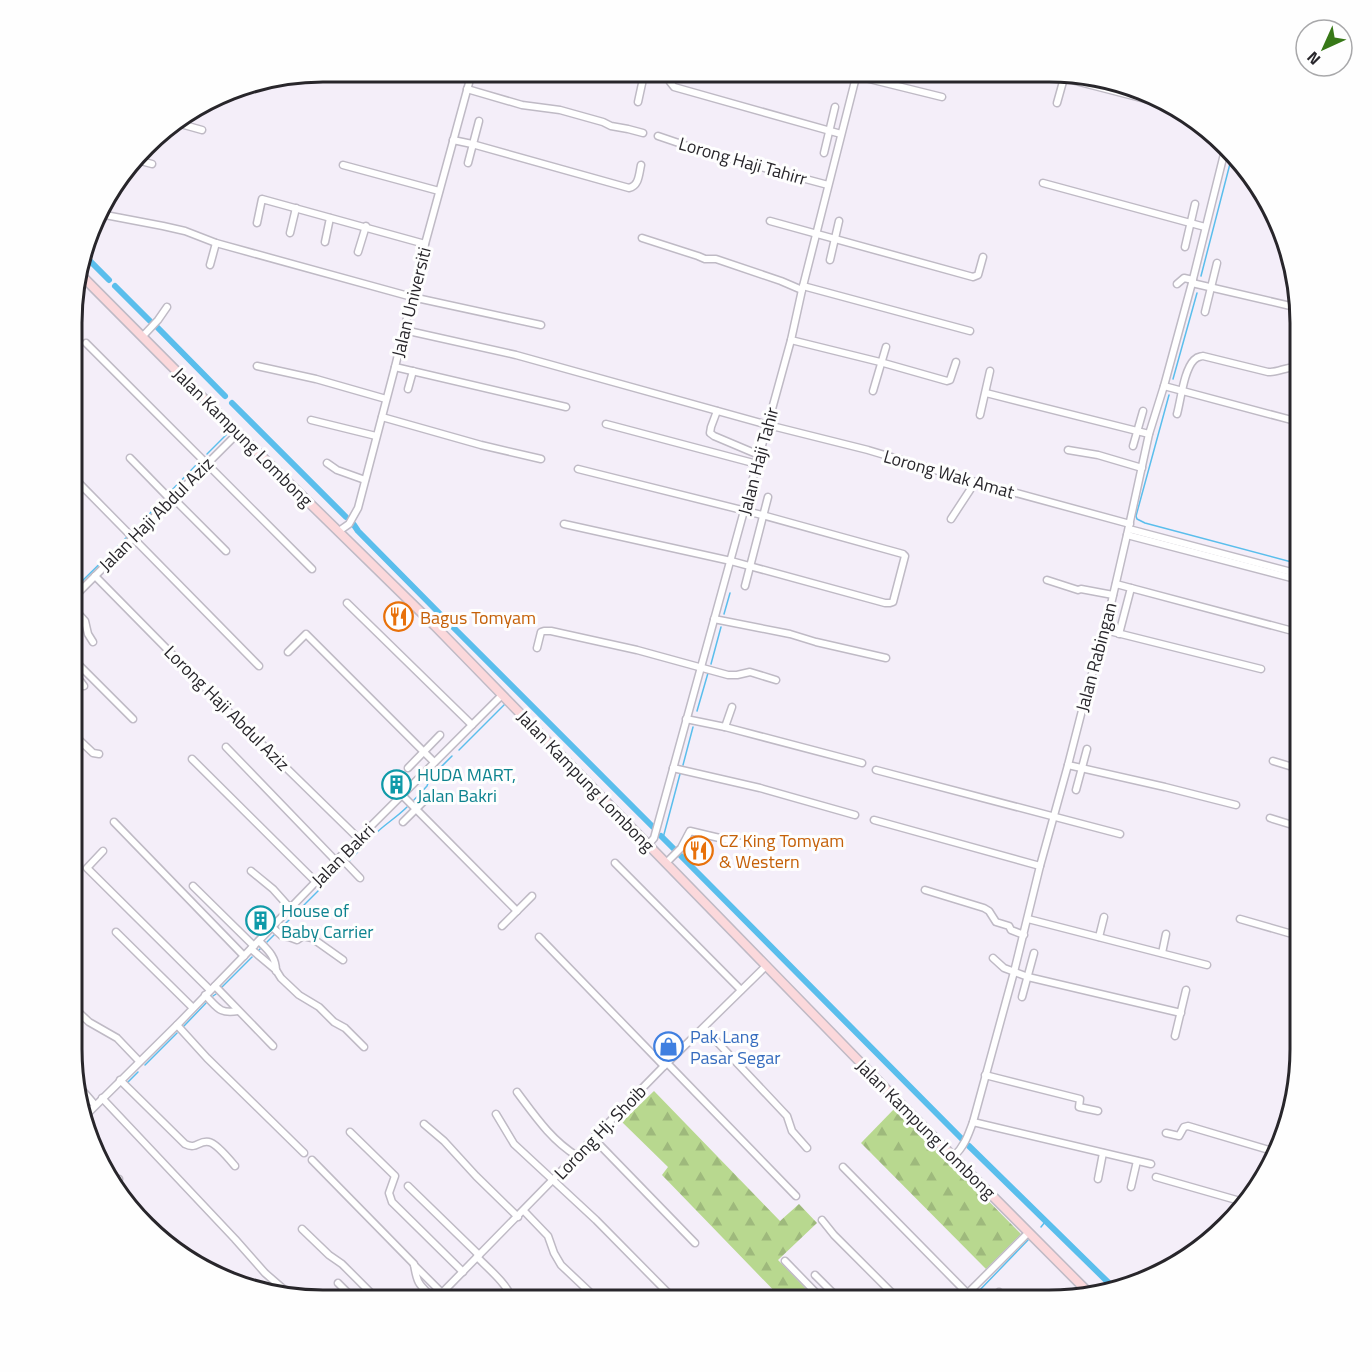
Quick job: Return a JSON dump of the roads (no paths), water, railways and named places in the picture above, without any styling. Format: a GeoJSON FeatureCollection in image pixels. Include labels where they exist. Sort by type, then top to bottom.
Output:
{"type":"FeatureCollection","features":[{"type":"Feature","properties":{"kind":"street","name":"Jalan Universiti"},"geometry":{"type":"LineString","coordinates":[[342,530],[356,513],[469,82]]}},
{"type":"Feature","properties":{"kind":"street"},"geometry":{"type":"LineString","coordinates":[[638,102],[643,82]]}},
{"type":"Feature","properties":{"kind":"street"},"geometry":{"type":"LineString","coordinates":[[670,82],[674,87],[842,134]]}},
{"type":"Feature","properties":{"kind":"street","name":"Jalan Haji Tahir"},"geometry":{"type":"LineString","coordinates":[[648,845],[654,838],[745,512],[791,340],[855,82]]}},
{"type":"Feature","properties":{"kind":"street"},"geometry":{"type":"LineString","coordinates":[[884,82],[942,97]]}},
{"type":"Feature","properties":{"kind":"street"},"geometry":{"type":"LineString","coordinates":[[1058,103],[1060,83]]}},
{"type":"Feature","properties":{"kind":"street"},"geometry":{"type":"LineString","coordinates":[[467,89],[522,105],[560,110],[643,133]]}},
{"type":"Feature","properties":{"kind":"street"},"geometry":{"type":"LineString","coordinates":[[824,153],[836,106]]}},
{"type":"Feature","properties":{"kind":"street"},"geometry":{"type":"LineString","coordinates":[[468,163],[479,121]]}},
{"type":"Feature","properties":{"kind":"street"},"geometry":{"type":"LineString","coordinates":[[186,126],[202,130]]}},
{"type":"Feature","properties":{"kind":"street","name":"Lorong Haji Tahirr"},"geometry":{"type":"LineString","coordinates":[[658,136],[708,153],[828,185]]}},
{"type":"Feature","properties":{"kind":"street"},"geometry":{"type":"LineString","coordinates":[[453,140],[629,188],[637,182],[641,165]]}},
{"type":"Feature","properties":{"kind":"street","name":"Jalan Rabingan"},"geometry":{"type":"LineString","coordinates":[[953,1157],[967,1139],[989,1076],[1040,866],[1083,703],[1105,630],[1149,434],[1193,281],[1223,157]]}},
{"type":"Feature","properties":{"kind":"street"},"geometry":{"type":"LineString","coordinates":[[145,162],[152,164]]}},
{"type":"Feature","properties":{"kind":"street"},"geometry":{"type":"LineString","coordinates":[[343,165],[439,191]]}},
{"type":"Feature","properties":{"kind":"street"},"geometry":{"type":"LineString","coordinates":[[1043,183],[1205,228]]}},
{"type":"Feature","properties":{"kind":"street"},"geometry":{"type":"LineString","coordinates":[[256,223],[262,199],[425,244]]}},
{"type":"Feature","properties":{"kind":"street"},"geometry":{"type":"LineString","coordinates":[[1185,248],[1195,204]]}},
{"type":"Feature","properties":{"kind":"street"},"geometry":{"type":"LineString","coordinates":[[290,233],[296,208]]}},
{"type":"Feature","properties":{"kind":"street"},"geometry":{"type":"LineString","coordinates":[[108,215],[185,231],[216,243],[412,297],[541,325]]}},
{"type":"Feature","properties":{"kind":"street"},"geometry":{"type":"LineString","coordinates":[[325,242],[330,218]]}},
{"type":"Feature","properties":{"kind":"street"},"geometry":{"type":"LineString","coordinates":[[770,221],[973,277],[978,275],[983,257]]}},
{"type":"Feature","properties":{"kind":"street"},"geometry":{"type":"LineString","coordinates":[[830,260],[839,221]]}},
{"type":"Feature","properties":{"kind":"street"},"geometry":{"type":"LineString","coordinates":[[358,252],[366,226]]}},
{"type":"Feature","properties":{"kind":"street"},"geometry":{"type":"LineString","coordinates":[[642,238],[705,260],[716,259],[803,288],[970,331]]}},
{"type":"Feature","properties":{"kind":"street"},"geometry":{"type":"LineString","coordinates":[[210,265],[216,243]]}},
{"type":"Feature","properties":{"kind":"street"},"geometry":{"type":"LineString","coordinates":[[1204,312],[1218,263]]}},
{"type":"Feature","properties":{"kind":"street"},"geometry":{"type":"LineString","coordinates":[[1177,284],[1184,278],[1289,306]]}},
{"type":"Feature","properties":{"kind":"street","name":"Jalan Kampung Lombong"},"geometry":{"type":"LineString","coordinates":[[87,281],[238,433],[342,530],[766,966],[1083,1287]]}},
{"type":"Feature","properties":{"kind":"street"},"geometry":{"type":"LineString","coordinates":[[142,337],[167,307]]}},
{"type":"Feature","properties":{"kind":"street","name":"Lorong Wak Amat"},"geometry":{"type":"LineString","coordinates":[[404,330],[516,355],[768,425],[868,450],[1129,529]]}},
{"type":"Feature","properties":{"kind":"street"},"geometry":{"type":"LineString","coordinates":[[791,340],[947,381],[951,380],[956,362]]}},
{"type":"Feature","properties":{"kind":"street"},"geometry":{"type":"LineString","coordinates":[[86,343],[312,569]]}},
{"type":"Feature","properties":{"kind":"street"},"geometry":{"type":"LineString","coordinates":[[873,391],[886,346]]}},
{"type":"Feature","properties":{"kind":"street"},"geometry":{"type":"LineString","coordinates":[[1177,414],[1188,370],[1199,356],[1268,372],[1290,368]]}},
{"type":"Feature","properties":{"kind":"street"},"geometry":{"type":"LineString","coordinates":[[257,366],[386,399]]}},
{"type":"Feature","properties":{"kind":"street"},"geometry":{"type":"LineString","coordinates":[[395,367],[566,407]]}},
{"type":"Feature","properties":{"kind":"street"},"geometry":{"type":"LineString","coordinates":[[408,389],[413,371]]}},
{"type":"Feature","properties":{"kind":"street"},"geometry":{"type":"LineString","coordinates":[[980,415],[990,371]]}},
{"type":"Feature","properties":{"kind":"street"},"geometry":{"type":"LineString","coordinates":[[1164,386],[1290,420]]}},
{"type":"Feature","properties":{"kind":"street"},"geometry":{"type":"LineString","coordinates":[[986,393],[1149,434]]}},
{"type":"Feature","properties":{"kind":"street"},"geometry":{"type":"LineString","coordinates":[[717,411],[710,433],[759,455]]}},
{"type":"Feature","properties":{"kind":"street"},"geometry":{"type":"LineString","coordinates":[[1133,446],[1143,411]]}},
{"type":"Feature","properties":{"kind":"street"},"geometry":{"type":"LineString","coordinates":[[382,417],[541,459]]}},
{"type":"Feature","properties":{"kind":"street"},"geometry":{"type":"LineString","coordinates":[[311,420],[376,436]]}},
{"type":"Feature","properties":{"kind":"street"},"geometry":{"type":"LineString","coordinates":[[606,424],[757,464]]}},
{"type":"Feature","properties":{"kind":"street","name":"Jalan Haji Abdul Aziz"},"geometry":{"type":"LineString","coordinates":[[82,589],[238,433]]}},
{"type":"Feature","properties":{"kind":"street"},"geometry":{"type":"LineString","coordinates":[[1068,450],[1098,455],[1142,468]]}},
{"type":"Feature","properties":{"kind":"street"},"geometry":{"type":"LineString","coordinates":[[130,458],[226,551]]}},
{"type":"Feature","properties":{"kind":"street"},"geometry":{"type":"LineString","coordinates":[[327,463],[336,470],[365,480]]}},
{"type":"Feature","properties":{"kind":"street"},"geometry":{"type":"LineString","coordinates":[[564,524],[731,561],[890,603],[893,602],[905,556],[763,516],[578,469]]}},
{"type":"Feature","properties":{"kind":"street"},"geometry":{"type":"LineString","coordinates":[[951,519],[970,490],[972,481]]}},
{"type":"Feature","properties":{"kind":"street"},"geometry":{"type":"LineString","coordinates":[[82,486],[260,666]]}},
{"type":"Feature","properties":{"kind":"street"},"geometry":{"type":"LineString","coordinates":[[745,586],[768,497]]}},
{"type":"Feature","properties":{"kind":"street"},"geometry":{"type":"LineString","coordinates":[[1129,529],[1290,572]]}},
{"type":"Feature","properties":{"kind":"street"},"geometry":{"type":"LineString","coordinates":[[1129,529],[1290,578]]}},
{"type":"Feature","properties":{"kind":"street","name":"Lorong Haji Abdul Aziz"},"geometry":{"type":"LineString","coordinates":[[95,576],[359,839]]}},
{"type":"Feature","properties":{"kind":"street"},"geometry":{"type":"LineString","coordinates":[[1047,580],[1078,590],[1113,596]]}},
{"type":"Feature","properties":{"kind":"street"},"geometry":{"type":"LineString","coordinates":[[1116,584],[1289,630]]}},
{"type":"Feature","properties":{"kind":"street"},"geometry":{"type":"LineString","coordinates":[[1119,634],[1131,588]]}},
{"type":"Feature","properties":{"kind":"street"},"geometry":{"type":"LineString","coordinates":[[347,603],[472,725]]}},
{"type":"Feature","properties":{"kind":"street"},"geometry":{"type":"LineString","coordinates":[[82,618],[93,642]]}},
{"type":"Feature","properties":{"kind":"street"},"geometry":{"type":"LineString","coordinates":[[714,619],[790,634],[886,658]]}},
{"type":"Feature","properties":{"kind":"street"},"geometry":{"type":"LineString","coordinates":[[537,648],[541,632],[544,630],[637,650],[728,675],[750,672],[776,680]]}},
{"type":"Feature","properties":{"kind":"street"},"geometry":{"type":"LineString","coordinates":[[1105,630],[1262,669]]}},
{"type":"Feature","properties":{"kind":"street"},"geometry":{"type":"LineString","coordinates":[[288,652],[306,633],[434,762]]}},
{"type":"Feature","properties":{"kind":"street"},"geometry":{"type":"LineString","coordinates":[[82,668],[133,719]]}},
{"type":"Feature","properties":{"kind":"street","name":"Jalan Bakri"},"geometry":{"type":"LineString","coordinates":[[91,1110],[502,695]]}},
{"type":"Feature","properties":{"kind":"street"},"geometry":{"type":"LineString","coordinates":[[725,727],[732,707]]}},
{"type":"Feature","properties":{"kind":"street"},"geometry":{"type":"LineString","coordinates":[[686,719],[862,763]]}},
{"type":"Feature","properties":{"kind":"street"},"geometry":{"type":"LineString","coordinates":[[408,768],[440,735]]}},
{"type":"Feature","properties":{"kind":"street"},"geometry":{"type":"LineString","coordinates":[[82,743],[93,753],[99,754]]}},
{"type":"Feature","properties":{"kind":"street"},"geometry":{"type":"LineString","coordinates":[[226,747],[360,878]]}},
{"type":"Feature","properties":{"kind":"street"},"geometry":{"type":"LineString","coordinates":[[1077,790],[1088,749]]}},
{"type":"Feature","properties":{"kind":"street"},"geometry":{"type":"LineString","coordinates":[[192,759],[316,882]]}},
{"type":"Feature","properties":{"kind":"street"},"geometry":{"type":"LineString","coordinates":[[1273,761],[1290,766]]}},
{"type":"Feature","properties":{"kind":"street"},"geometry":{"type":"LineString","coordinates":[[1068,765],[1236,805]]}},
{"type":"Feature","properties":{"kind":"street"},"geometry":{"type":"LineString","coordinates":[[673,768],[760,788],[855,815]]}},
{"type":"Feature","properties":{"kind":"street"},"geometry":{"type":"LineString","coordinates":[[876,770],[1120,834]]}},
{"type":"Feature","properties":{"kind":"street"},"geometry":{"type":"LineString","coordinates":[[402,795],[517,911]]}},
{"type":"Feature","properties":{"kind":"street"},"geometry":{"type":"LineString","coordinates":[[403,822],[428,797]]}},
{"type":"Feature","properties":{"kind":"street"},"geometry":{"type":"LineString","coordinates":[[1270,818],[1290,824]]}},
{"type":"Feature","properties":{"kind":"street"},"geometry":{"type":"LineString","coordinates":[[874,820],[1040,866]]}},
{"type":"Feature","properties":{"kind":"street"},"geometry":{"type":"LineString","coordinates":[[114,822],[244,956]]}},
{"type":"Feature","properties":{"kind":"street"},"geometry":{"type":"LineString","coordinates":[[666,863],[681,848],[690,831],[749,845]]}},
{"type":"Feature","properties":{"kind":"street"},"geometry":{"type":"LineString","coordinates":[[104,851],[87,868],[210,991],[238,1011],[273,1046]]}},
{"type":"Feature","properties":{"kind":"street"},"geometry":{"type":"LineString","coordinates":[[615,863],[741,990]]}},
{"type":"Feature","properties":{"kind":"street"},"geometry":{"type":"LineString","coordinates":[[251,871],[290,908]]}},
{"type":"Feature","properties":{"kind":"street"},"geometry":{"type":"LineString","coordinates":[[193,886],[254,945],[281,978],[299,995],[319,1007],[364,1047]]}},
{"type":"Feature","properties":{"kind":"street"},"geometry":{"type":"LineString","coordinates":[[925,890],[984,908],[989,911],[996,922],[1009,926],[1011,930],[1024,935]]}},
{"type":"Feature","properties":{"kind":"street"},"geometry":{"type":"LineString","coordinates":[[502,926],[532,896]]}},
{"type":"Feature","properties":{"kind":"street"},"geometry":{"type":"LineString","coordinates":[[1099,937],[1104,917]]}},
{"type":"Feature","properties":{"kind":"street"},"geometry":{"type":"LineString","coordinates":[[1028,919],[1208,965]]}},
{"type":"Feature","properties":{"kind":"street"},"geometry":{"type":"LineString","coordinates":[[1240,919],[1290,933]]}},
{"type":"Feature","properties":{"kind":"street"},"geometry":{"type":"LineString","coordinates":[[272,927],[282,936],[297,940],[303,936],[312,939],[343,960]]}},
{"type":"Feature","properties":{"kind":"street"},"geometry":{"type":"LineString","coordinates":[[116,932],[193,1008]]}},
{"type":"Feature","properties":{"kind":"street"},"geometry":{"type":"LineString","coordinates":[[1162,953],[1166,934]]}},
{"type":"Feature","properties":{"kind":"street"},"geometry":{"type":"LineString","coordinates":[[539,937],[796,1196]]}},
{"type":"Feature","properties":{"kind":"street"},"geometry":{"type":"LineString","coordinates":[[254,945],[271,953],[276,971]]}},
{"type":"Feature","properties":{"kind":"street"},"geometry":{"type":"LineString","coordinates":[[1022,997],[1034,953]]}},
{"type":"Feature","properties":{"kind":"street"},"geometry":{"type":"LineString","coordinates":[[993,958],[1004,968],[1028,977],[1181,1013]]}},
{"type":"Feature","properties":{"kind":"street","name":"Lorong Hj. Shoib"},"geometry":{"type":"LineString","coordinates":[[445,1290],[593,1138],[766,966]]}},
{"type":"Feature","properties":{"kind":"street"},"geometry":{"type":"LineString","coordinates":[[1175,1036],[1186,990]]}},
{"type":"Feature","properties":{"kind":"street"},"geometry":{"type":"LineString","coordinates":[[210,991],[222,1011],[228,1013],[238,1011]]}},
{"type":"Feature","properties":{"kind":"street"},"geometry":{"type":"LineString","coordinates":[[82,1015],[117,1038],[139,1061]]}},
{"type":"Feature","properties":{"kind":"street"},"geometry":{"type":"LineString","coordinates":[[177,1025],[207,1058],[304,1153]]}},
{"type":"Feature","properties":{"kind":"street"},"geometry":{"type":"LineString","coordinates":[[704,1028],[787,1116],[792,1131],[807,1148]]}},
{"type":"Feature","properties":{"kind":"street"},"geometry":{"type":"LineString","coordinates":[[989,1076],[1080,1099],[1079,1107],[1098,1111]]}},
{"type":"Feature","properties":{"kind":"street"},"geometry":{"type":"LineString","coordinates":[[120,1080],[185,1144],[193,1147],[204,1142],[213,1143],[236,1166]]}},
{"type":"Feature","properties":{"kind":"street"},"geometry":{"type":"LineString","coordinates":[[517,1092],[538,1121],[562,1147],[577,1156]]}},
{"type":"Feature","properties":{"kind":"street"},"geometry":{"type":"LineString","coordinates":[[87,1096],[95,1105]]}},
{"type":"Feature","properties":{"kind":"street"},"geometry":{"type":"LineString","coordinates":[[102,1098],[280,1285]]}},
{"type":"Feature","properties":{"kind":"street"},"geometry":{"type":"LineString","coordinates":[[496,1113],[514,1144],[554,1179],[665,1290]]}},
{"type":"Feature","properties":{"kind":"street"},"geometry":{"type":"LineString","coordinates":[[973,1122],[1151,1164]]}},
{"type":"Feature","properties":{"kind":"street"},"geometry":{"type":"LineString","coordinates":[[424,1124],[444,1141],[518,1217]]}},
{"type":"Feature","properties":{"kind":"street"},"geometry":{"type":"LineString","coordinates":[[1166,1133],[1179,1136],[1184,1127],[1188,1126],[1267,1149]]}},
{"type":"Feature","properties":{"kind":"street"},"geometry":{"type":"LineString","coordinates":[[350,1132],[395,1176],[389,1193],[392,1202],[463,1272]]}},
{"type":"Feature","properties":{"kind":"street"},"geometry":{"type":"LineString","coordinates":[[593,1138],[695,1243]]}},
{"type":"Feature","properties":{"kind":"street"},"geometry":{"type":"LineString","coordinates":[[1098,1179],[1103,1153]]}},
{"type":"Feature","properties":{"kind":"street"},"geometry":{"type":"LineString","coordinates":[[312,1160],[439,1290]]}},
{"type":"Feature","properties":{"kind":"street"},"geometry":{"type":"LineString","coordinates":[[1131,1186],[1137,1161]]}},
{"type":"Feature","properties":{"kind":"street"},"geometry":{"type":"LineString","coordinates":[[843,1167],[959,1290]]}},
{"type":"Feature","properties":{"kind":"street"},"geometry":{"type":"LineString","coordinates":[[1156,1177],[1236,1200]]}},
{"type":"Feature","properties":{"kind":"street"},"geometry":{"type":"LineString","coordinates":[[408,1186],[478,1256],[507,1290]]}},
{"type":"Feature","properties":{"kind":"street"},"geometry":{"type":"LineString","coordinates":[[524,1211],[548,1236],[561,1265],[587,1290]]}},
{"type":"Feature","properties":{"kind":"street"},"geometry":{"type":"LineString","coordinates":[[822,1220],[889,1290]]}},
{"type":"Feature","properties":{"kind":"street"},"geometry":{"type":"LineString","coordinates":[[302,1229],[368,1290]]}},
{"type":"Feature","properties":{"kind":"street"},"geometry":{"type":"LineString","coordinates":[[975,1290],[1028,1233]]}},
{"type":"Feature","properties":{"kind":"street"},"geometry":{"type":"LineString","coordinates":[[785,1261],[813,1290]]}},
{"type":"Feature","properties":{"kind":"street"},"geometry":{"type":"LineString","coordinates":[[414,1264],[416,1279],[426,1290]]}},
{"type":"Feature","properties":{"kind":"street"},"geometry":{"type":"LineString","coordinates":[[815,1275],[830,1290]]}},
{"type":"Feature","properties":{"kind":"street"},"geometry":{"type":"LineString","coordinates":[[338,1283],[345,1290]]}},
{"type":"Feature","properties":{"kind":"waterway"},"geometry":{"type":"LineString","coordinates":[[1201,276],[1230,165]]}},
{"type":"Feature","properties":{"kind":"waterway"},"geometry":{"type":"LineString","coordinates":[[91,262],[109,280]]}},
{"type":"Feature","properties":{"kind":"waterway"},"geometry":{"type":"LineString","coordinates":[[115,286],[150,321]]}},
{"type":"Feature","properties":{"kind":"waterway"},"geometry":{"type":"LineString","coordinates":[[1173,379],[1197,293]]}},
{"type":"Feature","properties":{"kind":"waterway"},"geometry":{"type":"LineString","coordinates":[[158,328],[225,396]]}},
{"type":"Feature","properties":{"kind":"waterway"},"geometry":{"type":"LineString","coordinates":[[1169,395],[1137,519],[1290,562]]}},
{"type":"Feature","properties":{"kind":"waterway"},"geometry":{"type":"LineString","coordinates":[[232,403],[346,517]]}},
{"type":"Feature","properties":{"kind":"waterway"},"geometry":{"type":"LineString","coordinates":[[207,454],[228,433]]}},
{"type":"Feature","properties":{"kind":"waterway"},"geometry":{"type":"LineString","coordinates":[[172,490],[199,462]]}},
{"type":"Feature","properties":{"kind":"waterway"},"geometry":{"type":"LineString","coordinates":[[134,530],[156,507]]}},
{"type":"Feature","properties":{"kind":"waterway"},"geometry":{"type":"LineString","coordinates":[[354,525],[441,615]]}},
{"type":"Feature","properties":{"kind":"waterway"},"geometry":{"type":"LineString","coordinates":[[82,581],[127,537]]}},
{"type":"Feature","properties":{"kind":"waterway"},"geometry":{"type":"LineString","coordinates":[[724,614],[730,593]]}},
{"type":"Feature","properties":{"kind":"waterway"},"geometry":{"type":"LineString","coordinates":[[448,622],[653,827]]}},
{"type":"Feature","properties":{"kind":"waterway"},"geometry":{"type":"LineString","coordinates":[[711,664],[721,627]]}},
{"type":"Feature","properties":{"kind":"waterway"},"geometry":{"type":"LineString","coordinates":[[697,711],[708,673]]}},
{"type":"Feature","properties":{"kind":"waterway"},"geometry":{"type":"LineString","coordinates":[[459,750],[505,704]]}},
{"type":"Feature","properties":{"kind":"waterway"},"geometry":{"type":"LineString","coordinates":[[683,765],[693,727]]}},
{"type":"Feature","properties":{"kind":"waterway"},"geometry":{"type":"LineString","coordinates":[[414,800],[427,786],[430,778],[452,756]]}},
{"type":"Feature","properties":{"kind":"waterway"},"geometry":{"type":"LineString","coordinates":[[663,838],[680,774]]}},
{"type":"Feature","properties":{"kind":"waterway"},"geometry":{"type":"LineString","coordinates":[[374,835],[407,807]]}},
{"type":"Feature","properties":{"kind":"waterway"},"geometry":{"type":"LineString","coordinates":[[661,836],[674,849]]}},
{"type":"Feature","properties":{"kind":"waterway"},"geometry":{"type":"LineString","coordinates":[[350,860],[367,842]]}},
{"type":"Feature","properties":{"kind":"waterway"},"geometry":{"type":"LineString","coordinates":[[681,856],[962,1139]]}},
{"type":"Feature","properties":{"kind":"waterway"},"geometry":{"type":"LineString","coordinates":[[281,928],[342,867]]}},
{"type":"Feature","properties":{"kind":"waterway"},"geometry":{"type":"LineString","coordinates":[[267,942],[274,935]]}},
{"type":"Feature","properties":{"kind":"waterway"},"geometry":{"type":"LineString","coordinates":[[222,987],[252,957]]}},
{"type":"Feature","properties":{"kind":"waterway"},"geometry":{"type":"LineString","coordinates":[[184,1026],[206,1003]]}},
{"type":"Feature","properties":{"kind":"waterway"},"geometry":{"type":"LineString","coordinates":[[145,1065],[177,1033]]}},
{"type":"Feature","properties":{"kind":"waterway"},"geometry":{"type":"LineString","coordinates":[[128,1082],[138,1072]]}},
{"type":"Feature","properties":{"kind":"waterway"},"geometry":{"type":"LineString","coordinates":[[969,1146],[1108,1282]]}},
{"type":"Feature","properties":{"kind":"waterway"},"geometry":{"type":"LineString","coordinates":[[1041,1227],[1045,1222]]}},
{"type":"Feature","properties":{"kind":"waterway"},"geometry":{"type":"LineString","coordinates":[[980,1290],[1028,1240]]}},
{"type":"Feature","properties":{"kind":"place","name":"Bagus Tomyam"},"geometry":{"type":"Point","coordinates":[399,617]}},
{"type":"Feature","properties":{"kind":"place","name":"HUDA MART, Jalan Bakri"},"geometry":{"type":"Point","coordinates":[396,784]}},
{"type":"Feature","properties":{"kind":"place","name":"CZ King Tomyam & Western"},"geometry":{"type":"Point","coordinates":[698,850]}},
{"type":"Feature","properties":{"kind":"place","name":"House of Baby Carrier"},"geometry":{"type":"Point","coordinates":[260,920]}},
{"type":"Feature","properties":{"kind":"place","name":"Pak Lang Pasar Segar"},"geometry":{"type":"Point","coordinates":[669,1046]}}]}
